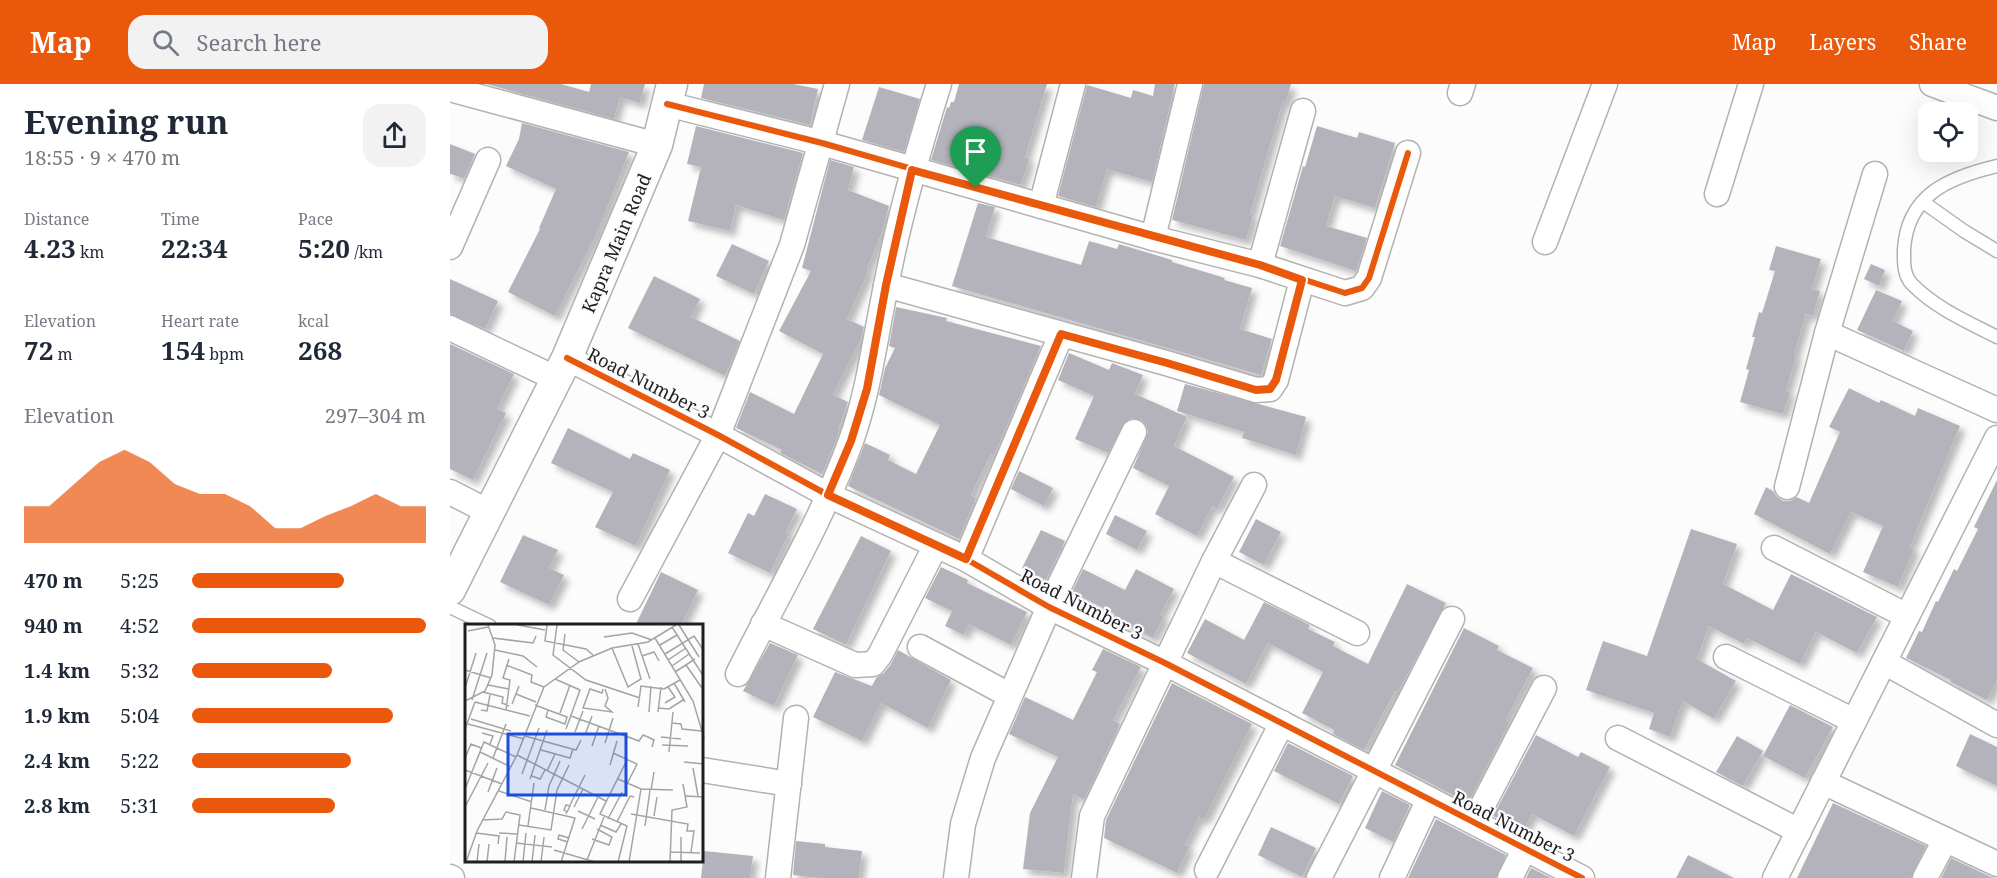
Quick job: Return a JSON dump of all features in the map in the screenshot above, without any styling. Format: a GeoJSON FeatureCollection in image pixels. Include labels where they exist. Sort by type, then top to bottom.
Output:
{"type":"FeatureCollection","features":[{"type":"Feature","properties":{"kind":"street"},"geometry":{"type":"LineString","coordinates":[[630,599],[718,435],[792,245],[837,84]]}},
{"type":"Feature","properties":{"kind":"street"},"geometry":{"type":"LineString","coordinates":[[738,674],[828,495],[851,441],[867,389],[886,285],[912,170],[939,84]]}},
{"type":"Feature","properties":{"kind":"street"},"geometry":{"type":"LineString","coordinates":[[1041,206],[1073,84]]}},
{"type":"Feature","properties":{"kind":"street"},"geometry":{"type":"LineString","coordinates":[[1153,238],[1190,84]]}},
{"type":"Feature","properties":{"kind":"street"},"geometry":{"type":"LineString","coordinates":[[1545,242],[1605,84]]}},
{"type":"Feature","properties":{"kind":"street"},"geometry":{"type":"LineString","coordinates":[[1717,194],[1751,84]]}},
{"type":"Feature","properties":{"kind":"street"},"geometry":{"type":"LineString","coordinates":[[1932,84],[1995,102]]}},
{"type":"Feature","properties":{"kind":"street"},"geometry":{"type":"LineString","coordinates":[[450,89],[657,145]]}},
{"type":"Feature","properties":{"kind":"street"},"geometry":{"type":"LineString","coordinates":[[669,94],[912,170],[1153,238],[1260,265],[1345,293],[1362,288],[1369,278],[1408,153]]}},
{"type":"Feature","properties":{"kind":"street","name":"Kapra Main Road"},"geometry":{"type":"LineString","coordinates":[[450,591],[562,369],[657,145],[669,94]]}},
{"type":"Feature","properties":{"kind":"street"},"geometry":{"type":"LineString","coordinates":[[1260,265],[1303,111]]}},
{"type":"Feature","properties":{"kind":"street"},"geometry":{"type":"LineString","coordinates":[[450,248],[488,160]]}},
{"type":"Feature","properties":{"kind":"street"},"geometry":{"type":"LineString","coordinates":[[1786,487],[1827,333],[1875,174]]}},
{"type":"Feature","properties":{"kind":"street"},"geometry":{"type":"LineString","coordinates":[[886,285],[1256,390],[1270,389],[1276,380],[1302,280]]}},
{"type":"Feature","properties":{"kind":"street","name":"Road Number 3"},"geometry":{"type":"LineString","coordinates":[[450,328],[562,369],[718,435],[828,495],[966,559],[1049,607],[1166,663],[1582,878]]}},
{"type":"Feature","properties":{"kind":"street"},"geometry":{"type":"LineString","coordinates":[[1827,333],[1997,410]]}},
{"type":"Feature","properties":{"kind":"street"},"geometry":{"type":"LineString","coordinates":[[966,559],[1061,334]]}},
{"type":"Feature","properties":{"kind":"street"},"geometry":{"type":"LineString","coordinates":[[956,878],[966,813],[983,758],[1009,694],[1049,607],[1134,432]]}},
{"type":"Feature","properties":{"kind":"street"},"geometry":{"type":"LineString","coordinates":[[1775,878],[1997,438]]}},
{"type":"Feature","properties":{"kind":"street"},"geometry":{"type":"LineString","coordinates":[[1084,878],[1092,816],[1214,561],[1254,485]]}},
{"type":"Feature","properties":{"kind":"street"},"geometry":{"type":"LineString","coordinates":[[450,492],[491,513]]}},
{"type":"Feature","properties":{"kind":"street"},"geometry":{"type":"LineString","coordinates":[[763,624],[855,665],[873,664],[880,655],[936,545]]}},
{"type":"Feature","properties":{"kind":"street"},"geometry":{"type":"LineString","coordinates":[[1774,548],[1907,616]]}},
{"type":"Feature","properties":{"kind":"street"},"geometry":{"type":"LineString","coordinates":[[1214,561],[1357,633]]}},
{"type":"Feature","properties":{"kind":"street"},"geometry":{"type":"LineString","coordinates":[[1319,878],[1452,619]]}},
{"type":"Feature","properties":{"kind":"street"},"geometry":{"type":"LineString","coordinates":[[920,647],[1009,694]]}},
{"type":"Feature","properties":{"kind":"street"},"geometry":{"type":"LineString","coordinates":[[1726,657],[1854,721]]}},
{"type":"Feature","properties":{"kind":"street"},"geometry":{"type":"LineString","coordinates":[[1884,662],[1997,726]]}},
{"type":"Feature","properties":{"kind":"street"},"geometry":{"type":"LineString","coordinates":[[1474,822],[1544,688]]}},
{"type":"Feature","properties":{"kind":"street"},"geometry":{"type":"LineString","coordinates":[[778,878],[796,718]]}},
{"type":"Feature","properties":{"kind":"street"},"geometry":{"type":"LineString","coordinates":[[1207,870],[1282,723]]}},
{"type":"Feature","properties":{"kind":"street"},"geometry":{"type":"LineString","coordinates":[[1618,738],[1799,831]]}},
{"type":"Feature","properties":{"kind":"street"},"geometry":{"type":"LineString","coordinates":[[704,770],[789,784]]}},
{"type":"Feature","properties":{"kind":"street"},"geometry":{"type":"LineString","coordinates":[[1823,782],[1997,864]]}},
{"type":"Feature","properties":{"kind":"street"},"geometry":{"type":"LineString","coordinates":[[1392,878],[1429,799]]}},
{"type":"Feature","properties":{"kind":"street"},"geometry":{"type":"LineString","coordinates":[[1925,878],[1945,840]]}},
{"type":"Feature","properties":{"kind":"street"},"geometry":{"type":"LineString","coordinates":[[1510,878],[1525,848]]}},
{"type":"Feature","properties":{"kind":"lane"},"geometry":{"type":"LineString","coordinates":[[1997,166],[1978,170],[1938,186],[1913,212],[1905,237],[1904,266],[1910,283],[1938,305],[1997,337]]}},
{"type":"Feature","properties":{"kind":"lane"},"geometry":{"type":"LineString","coordinates":[[1923,202],[1997,251]]}},
{"type":"Feature","properties":{"kind":"lane"},"geometry":{"type":"LineString","coordinates":[[450,607],[486,624]]}},
{"type":"Feature","properties":{"kind":"building"},"geometry":{"type":"Polygon","coordinates":[[[486,84],[561,84],[589,92],[591,84],[645,84],[640,103],[620,97],[614,119],[486,84]]]}},
{"type":"Feature","properties":{"kind":"building"},"geometry":{"type":"Polygon","coordinates":[[[704,84],[793,84],[818,89],[810,125],[701,98],[704,84]]]}},
{"type":"Feature","properties":{"kind":"building"},"geometry":{"type":"Polygon","coordinates":[[[959,84],[1047,84],[1025,157],[1029,159],[1021,185],[931,160],[947,107],[949,108],[951,102],[954,102],[959,84]]]}},
{"type":"Feature","properties":{"kind":"building"},"geometry":{"type":"Polygon","coordinates":[[[1155,84],[1175,84],[1152,182],[1107,169],[1096,207],[1058,196],[1087,85],[1131,98],[1133,90],[1153,96],[1155,84]]]}},
{"type":"Feature","properties":{"kind":"building"},"geometry":{"type":"Polygon","coordinates":[[[1204,84],[1291,84],[1286,102],[1283,101],[1268,152],[1250,215],[1253,215],[1246,240],[1172,220],[1204,84]]]}},
{"type":"Feature","properties":{"kind":"building"},"geometry":{"type":"Polygon","coordinates":[[[879,87],[920,99],[904,152],[862,140],[879,87]]]}},
{"type":"Feature","properties":{"kind":"building"},"geometry":{"type":"Polygon","coordinates":[[[522,123],[629,152],[598,231],[555,316],[508,292],[540,229],[556,189],[506,166],[519,139],[522,123]]]}},
{"type":"Feature","properties":{"kind":"building"},"geometry":{"type":"Polygon","coordinates":[[[696,126],[803,153],[784,220],[736,205],[730,231],[688,221],[701,167],[687,164],[696,126]]]}},
{"type":"Feature","properties":{"kind":"building"},"geometry":{"type":"Polygon","coordinates":[[[1317,126],[1357,138],[1359,132],[1395,143],[1375,208],[1335,196],[1326,226],[1367,238],[1356,271],[1280,246],[1317,126]]]}},
{"type":"Feature","properties":{"kind":"building"},"geometry":{"type":"Polygon","coordinates":[[[450,144],[475,154],[464,178],[450,174],[450,144]]]}},
{"type":"Feature","properties":{"kind":"building"},"geometry":{"type":"Polygon","coordinates":[[[830,160],[854,167],[848,190],[889,206],[883,230],[867,269],[869,270],[847,319],[864,327],[861,339],[833,395],[848,402],[838,436],[822,474],[780,453],[782,450],[736,428],[750,392],[794,414],[823,354],[779,331],[811,271],[802,268],[830,160]]]}},
{"type":"Feature","properties":{"kind":"building"},"geometry":{"type":"Polygon","coordinates":[[[978,203],[995,207],[986,237],[1081,265],[1089,241],[1117,249],[1119,244],[1252,288],[1240,329],[1272,339],[1261,375],[952,286],[978,203]]]}},
{"type":"Feature","properties":{"kind":"building"},"geometry":{"type":"Polygon","coordinates":[[[732,244],[769,261],[754,294],[716,276],[732,244]]]}},
{"type":"Feature","properties":{"kind":"building"},"geometry":{"type":"Polygon","coordinates":[[[1776,246],[1821,259],[1812,289],[1820,291],[1813,316],[1806,314],[1794,355],[1796,356],[1786,391],[1790,392],[1783,414],[1740,402],[1749,370],[1746,369],[1755,337],[1752,337],[1775,271],[1769,270],[1776,246]]]}},
{"type":"Feature","properties":{"kind":"building"},"geometry":{"type":"Polygon","coordinates":[[[1871,264],[1885,270],[1879,286],[1864,279],[1871,264]]]}},
{"type":"Feature","properties":{"kind":"building"},"geometry":{"type":"Polygon","coordinates":[[[654,276],[700,299],[691,317],[740,341],[725,376],[628,328],[654,276]]]}},
{"type":"Feature","properties":{"kind":"building"},"geometry":{"type":"Polygon","coordinates":[[[450,279],[498,301],[485,329],[450,314],[450,279]]]}},
{"type":"Feature","properties":{"kind":"building"},"geometry":{"type":"Polygon","coordinates":[[[1876,290],[1902,301],[1893,321],[1913,331],[1904,351],[1857,330],[1876,290]]]}},
{"type":"Feature","properties":{"kind":"building"},"geometry":{"type":"Polygon","coordinates":[[[896,307],[947,318],[946,321],[1041,346],[994,456],[991,454],[971,495],[976,498],[959,539],[848,486],[865,443],[890,455],[888,460],[916,474],[940,425],[879,395],[885,368],[895,348],[889,346],[896,307]]]}},
{"type":"Feature","properties":{"kind":"building"},"geometry":{"type":"Polygon","coordinates":[[[450,344],[514,374],[497,409],[506,413],[473,480],[450,469],[450,344]]]}},
{"type":"Feature","properties":{"kind":"building"},"geometry":{"type":"Polygon","coordinates":[[[1069,353],[1109,370],[1112,363],[1143,375],[1135,394],[1187,417],[1174,446],[1234,477],[1217,509],[1212,506],[1197,536],[1155,514],[1169,486],[1133,468],[1148,432],[1141,420],[1132,418],[1126,421],[1108,453],[1075,439],[1094,396],[1058,380],[1069,353]]]}},
{"type":"Feature","properties":{"kind":"building"},"geometry":{"type":"Polygon","coordinates":[[[1185,384],[1306,417],[1296,455],[1242,438],[1244,432],[1177,411],[1185,384]]]}},
{"type":"Feature","properties":{"kind":"building"},"geometry":{"type":"Polygon","coordinates":[[[1849,388],[1879,403],[1881,400],[1915,416],[1918,408],[1960,426],[1910,547],[1914,549],[1898,587],[1863,572],[1883,526],[1851,512],[1830,554],[1754,514],[1766,487],[1783,501],[1790,501],[1797,497],[1809,503],[1840,432],[1829,427],[1849,388]]]}},
{"type":"Feature","properties":{"kind":"building"},"geometry":{"type":"Polygon","coordinates":[[[568,428],[630,459],[633,453],[670,470],[636,546],[595,527],[613,492],[551,463],[568,428]]]}},
{"type":"Feature","properties":{"kind":"building"},"geometry":{"type":"Polygon","coordinates":[[[1019,471],[1053,488],[1044,506],[1011,489],[1019,471]]]}},
{"type":"Feature","properties":{"kind":"building"},"geometry":{"type":"Polygon","coordinates":[[[1997,480],[1997,680],[1987,700],[1906,658],[1954,569],[1957,571],[1978,529],[1974,527],[1997,480]]]}},
{"type":"Feature","properties":{"kind":"building"},"geometry":{"type":"Polygon","coordinates":[[[765,494],[797,509],[786,532],[789,533],[770,573],[728,553],[748,513],[754,516],[765,494]]]}},
{"type":"Feature","properties":{"kind":"building"},"geometry":{"type":"Polygon","coordinates":[[[1115,515],[1147,531],[1137,550],[1106,534],[1115,515]]]}},
{"type":"Feature","properties":{"kind":"building"},"geometry":{"type":"Polygon","coordinates":[[[1256,519],[1281,532],[1264,565],[1239,552],[1256,519]]]}},
{"type":"Feature","properties":{"kind":"building"},"geometry":{"type":"Polygon","coordinates":[[[1691,529],[1737,544],[1723,584],[1773,610],[1791,574],[1877,617],[1857,653],[1816,632],[1800,664],[1747,638],[1744,644],[1709,626],[1697,659],[1736,681],[1714,719],[1683,701],[1670,737],[1649,729],[1654,713],[1586,690],[1603,641],[1647,656],[1691,529]]]}},
{"type":"Feature","properties":{"kind":"building"},"geometry":{"type":"Polygon","coordinates":[[[1041,530],[1065,541],[1046,580],[1022,568],[1041,530]]]}},
{"type":"Feature","properties":{"kind":"building"},"geometry":{"type":"Polygon","coordinates":[[[523,535],[558,550],[549,568],[564,575],[549,605],[500,582],[523,535]]]}},
{"type":"Feature","properties":{"kind":"building"},"geometry":{"type":"Polygon","coordinates":[[[861,536],[891,551],[846,645],[813,629],[861,536]]]}},
{"type":"Feature","properties":{"kind":"building"},"geometry":{"type":"Polygon","coordinates":[[[941,567],[968,580],[967,583],[1027,612],[1011,645],[969,624],[964,635],[945,626],[952,611],[925,598],[941,567]]]}},
{"type":"Feature","properties":{"kind":"building"},"geometry":{"type":"Polygon","coordinates":[[[1083,569],[1125,590],[1136,569],[1174,589],[1160,615],[1164,617],[1153,638],[1113,618],[1115,614],[1072,592],[1083,569]]]}},
{"type":"Feature","properties":{"kind":"building"},"geometry":{"type":"Polygon","coordinates":[[[661,572],[698,590],[682,624],[636,624],[661,572]]]}},
{"type":"Feature","properties":{"kind":"building"},"geometry":{"type":"Polygon","coordinates":[[[1407,584],[1446,603],[1364,750],[1333,734],[1334,730],[1302,713],[1323,672],[1268,643],[1246,684],[1187,653],[1205,619],[1244,640],[1264,602],[1310,625],[1308,629],[1335,642],[1333,646],[1368,664],[1407,584]]]}},
{"type":"Feature","properties":{"kind":"building"},"geometry":{"type":"Polygon","coordinates":[[[1464,628],[1499,646],[1497,650],[1533,668],[1506,720],[1510,722],[1468,803],[1395,765],[1464,628]]]}},
{"type":"Feature","properties":{"kind":"building"},"geometry":{"type":"Polygon","coordinates":[[[770,643],[798,655],[774,706],[743,691],[770,643]]]}},
{"type":"Feature","properties":{"kind":"building"},"geometry":{"type":"Polygon","coordinates":[[[1103,649],[1141,667],[1113,720],[1120,724],[1084,800],[1073,794],[1064,873],[1023,869],[1030,813],[1058,757],[1009,734],[1025,697],[1073,720],[1097,672],[1092,670],[1103,649]]]}},
{"type":"Feature","properties":{"kind":"building"},"geometry":{"type":"Polygon","coordinates":[[[898,650],[951,680],[928,728],[881,703],[862,741],[813,717],[835,672],[872,686],[876,678],[884,673],[891,664],[898,650]]]}},
{"type":"Feature","properties":{"kind":"building"},"geometry":{"type":"Polygon","coordinates":[[[1172,683],[1252,724],[1204,820],[1199,817],[1185,845],[1189,847],[1177,873],[1104,838],[1106,820],[1172,683]]]}},
{"type":"Feature","properties":{"kind":"building"},"geometry":{"type":"Polygon","coordinates":[[[1790,705],[1833,727],[1805,778],[1763,756],[1790,705]]]}},
{"type":"Feature","properties":{"kind":"building"},"geometry":{"type":"Polygon","coordinates":[[[1970,734],[1997,747],[1997,786],[1956,766],[1970,734]]]}},
{"type":"Feature","properties":{"kind":"building"},"geometry":{"type":"Polygon","coordinates":[[[1536,735],[1578,757],[1581,752],[1610,767],[1574,836],[1532,814],[1523,832],[1493,816],[1536,735]]]}},
{"type":"Feature","properties":{"kind":"building"},"geometry":{"type":"Polygon","coordinates":[[[1737,736],[1763,751],[1743,786],[1716,772],[1737,736]]]}},
{"type":"Feature","properties":{"kind":"building"},"geometry":{"type":"Polygon","coordinates":[[[1288,743],[1353,776],[1339,804],[1274,771],[1288,743]]]}},
{"type":"Feature","properties":{"kind":"building"},"geometry":{"type":"Polygon","coordinates":[[[1382,791],[1410,805],[1393,842],[1365,828],[1382,791]]]}},
{"type":"Feature","properties":{"kind":"building"},"geometry":{"type":"Polygon","coordinates":[[[1833,803],[1926,846],[1911,878],[1797,878],[1833,803]]]}},
{"type":"Feature","properties":{"kind":"building"},"geometry":{"type":"Polygon","coordinates":[[[1436,819],[1506,855],[1496,878],[1408,878],[1436,819]]]}},
{"type":"Feature","properties":{"kind":"building"},"geometry":{"type":"Polygon","coordinates":[[[1271,827],[1316,848],[1302,877],[1258,855],[1271,827]]]}},
{"type":"Feature","properties":{"kind":"building"},"geometry":{"type":"Polygon","coordinates":[[[796,841],[862,851],[859,878],[793,875],[796,841]]]}},
{"type":"Feature","properties":{"kind":"building"},"geometry":{"type":"Polygon","coordinates":[[[704,851],[753,856],[750,878],[701,878],[704,851]]]}},
{"type":"Feature","properties":{"kind":"building"},"geometry":{"type":"Polygon","coordinates":[[[1688,855],[1734,878],[1676,878],[1688,855]]]}},
{"type":"Feature","properties":{"kind":"building"},"geometry":{"type":"Polygon","coordinates":[[[1951,858],[1991,877],[1995,878],[1941,878],[1951,858]]]}},
{"type":"Feature","properties":{"kind":"building"},"geometry":{"type":"Polygon","coordinates":[[[1531,868],[1551,878],[1526,878],[1531,868]]]}},
{"type":"Feature","properties":{"kind":"cycle path"},"geometry":{"type":"LineString","coordinates":[[667,104],[822,143],[1153,238],[1260,265],[1345,293],[1362,288],[1369,278],[1408,153]]}},
{"type":"Feature","properties":{"kind":"cycle path"},"geometry":{"type":"LineString","coordinates":[[567,358],[718,435],[828,495],[966,559],[1049,607],[1165,663],[1582,878]]}},
{"type":"Feature","properties":{"kind":"route"},"geometry":{"type":"LineString","coordinates":[[912,170],[976,188],[1153,238],[1260,265],[1302,280],[1276,380],[1270,389],[1256,390],[1061,334],[966,559],[828,495],[851,441],[867,389],[886,285],[912,170]]}}]}
